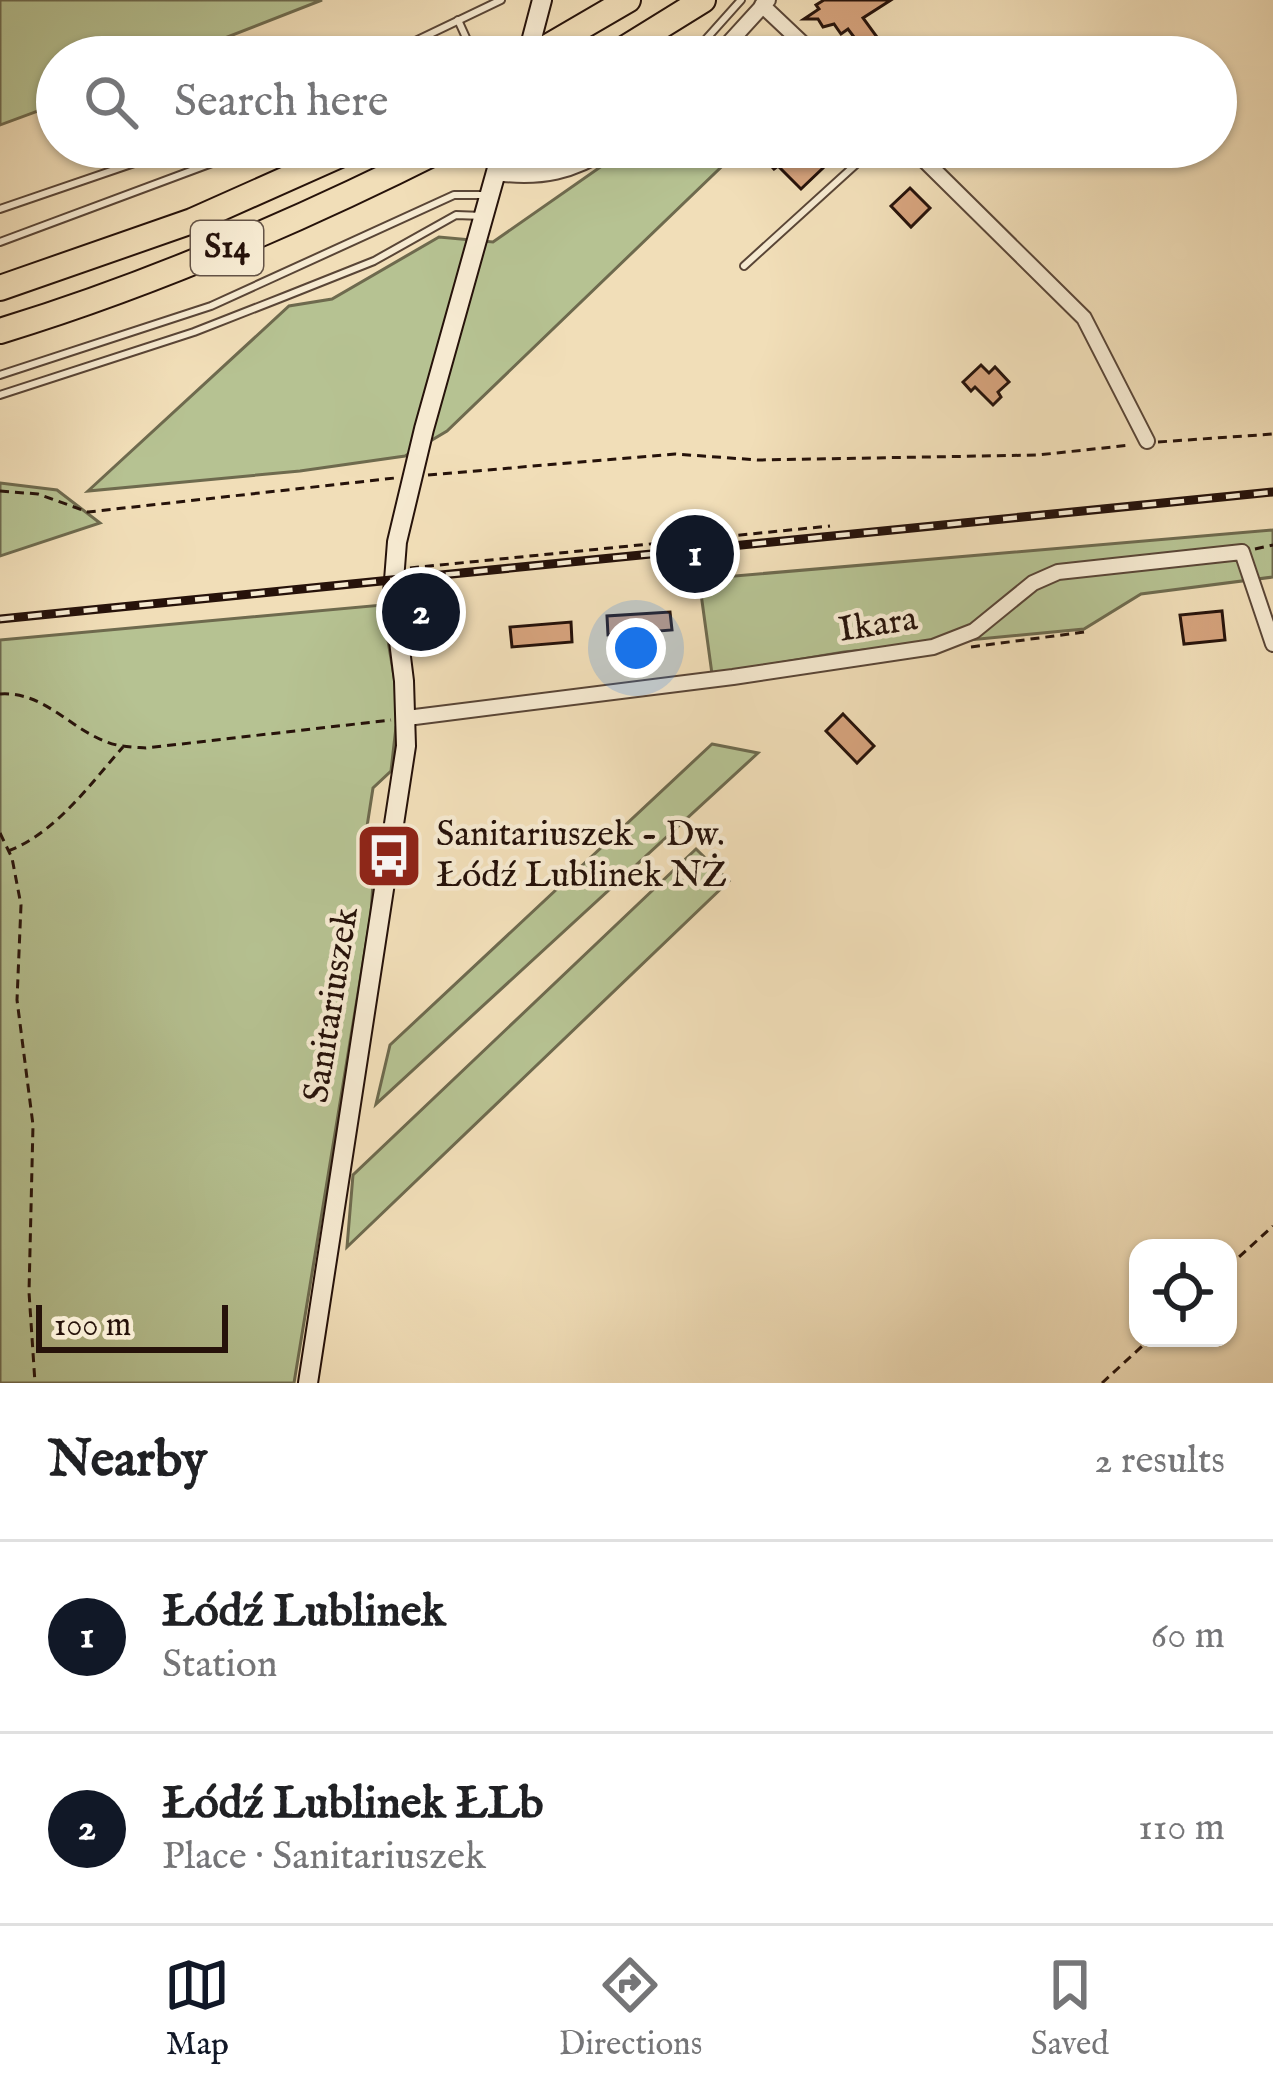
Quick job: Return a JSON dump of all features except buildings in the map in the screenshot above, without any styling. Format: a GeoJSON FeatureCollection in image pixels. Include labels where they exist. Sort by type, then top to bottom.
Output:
{"type":"FeatureCollection","features":[{"type":"Feature","properties":{"kind":"highway"},"geometry":{"type":"LineString","coordinates":[[565,36],[628,0]]}},
{"type":"Feature","properties":{"kind":"highway"},"geometry":{"type":"LineString","coordinates":[[645,36],[703,0]]}},
{"type":"Feature","properties":{"kind":"highway","name":"S14"},"geometry":{"type":"LineString","coordinates":[[0,288],[192,220],[310,168]]}},
{"type":"Feature","properties":{"kind":"highway","name":"S14"},"geometry":{"type":"LineString","coordinates":[[0,331],[248,239],[401,168]]}},
{"type":"Feature","properties":{"kind":"street"},"geometry":{"type":"LineString","coordinates":[[535,36],[541,0]]}},
{"type":"Feature","properties":{"kind":"street"},"geometry":{"type":"LineString","coordinates":[[735,36],[765,3],[797,36]]}},
{"type":"Feature","properties":{"kind":"street","name":"Sanitariuszek"},"geometry":{"type":"LineString","coordinates":[[308,1383],[406,751],[407,718],[393,588],[398,530],[497,168]]}},
{"type":"Feature","properties":{"kind":"street"},"geometry":{"type":"LineString","coordinates":[[496,173],[528,177],[571,168]]}},
{"type":"Feature","properties":{"kind":"street"},"geometry":{"type":"LineString","coordinates":[[932,168],[1084,318],[1147,441]]}},
{"type":"Feature","properties":{"kind":"street"},"geometry":{"type":"LineString","coordinates":[[1241,552],[1273,644]]}},
{"type":"Feature","properties":{"kind":"street","name":"Ikara"},"geometry":{"type":"LineString","coordinates":[[407,718],[933,647],[974,631],[1033,584],[1058,572],[1241,552]]}},
{"type":"Feature","properties":{"kind":"lane"},"geometry":{"type":"LineString","coordinates":[[425,36],[501,0]]}},
{"type":"Feature","properties":{"kind":"lane"},"geometry":{"type":"LineString","coordinates":[[709,36],[741,0]]}},
{"type":"Feature","properties":{"kind":"lane"},"geometry":{"type":"LineString","coordinates":[[458,20],[465,36]]}},
{"type":"Feature","properties":{"kind":"lane"},"geometry":{"type":"LineString","coordinates":[[0,209],[120,168]]}},
{"type":"Feature","properties":{"kind":"lane"},"geometry":{"type":"LineString","coordinates":[[0,242],[199,168]]}},
{"type":"Feature","properties":{"kind":"lane"},"geometry":{"type":"LineString","coordinates":[[528,177],[531,168]]}},
{"type":"Feature","properties":{"kind":"lane"},"geometry":{"type":"LineString","coordinates":[[744,266],[852,168]]}},
{"type":"Feature","properties":{"kind":"lane"},"geometry":{"type":"LineString","coordinates":[[0,375],[211,307],[454,195],[490,196]]}},
{"type":"Feature","properties":{"kind":"lane"},"geometry":{"type":"LineString","coordinates":[[0,395],[194,332],[286,296],[374,261],[456,215],[485,216]]}},
{"type":"Feature","properties":{"kind":"path"},"geometry":{"type":"LineString","coordinates":[[0,491],[38,494],[88,512],[675,454],[758,460],[1038,455],[1147,441],[1273,434]]}},
{"type":"Feature","properties":{"kind":"path"},"geometry":{"type":"LineString","coordinates":[[402,569],[830,526]]}},
{"type":"Feature","properties":{"kind":"path"},"geometry":{"type":"LineString","coordinates":[[1241,552],[1273,544]]}},
{"type":"Feature","properties":{"kind":"path"},"geometry":{"type":"LineString","coordinates":[[933,647],[977,647],[1084,632]]}},
{"type":"Feature","properties":{"kind":"path"},"geometry":{"type":"LineString","coordinates":[[0,694],[13,693],[45,704],[109,744],[146,748],[407,718]]}},
{"type":"Feature","properties":{"kind":"path"},"geometry":{"type":"LineString","coordinates":[[8,851],[30,843],[124,746]]}},
{"type":"Feature","properties":{"kind":"path"},"geometry":{"type":"LineString","coordinates":[[0,833],[21,905],[17,1000],[33,1125],[29,1292],[35,1383]]}},
{"type":"Feature","properties":{"kind":"path"},"geometry":{"type":"LineString","coordinates":[[1237,1260],[1273,1226]]}},
{"type":"Feature","properties":{"kind":"path"},"geometry":{"type":"LineString","coordinates":[[1102,1383],[1141,1347]]}},
{"type":"Feature","properties":{"kind":"green space"},"geometry":{"type":"Polygon","coordinates":[[[0,0],[322,0],[230,36],[36,36],[36,112],[0,125],[0,0]]]}},
{"type":"Feature","properties":{"kind":"green space"},"geometry":{"type":"Polygon","coordinates":[[[599,168],[720,168],[447,431],[405,456],[88,491],[289,306],[332,299],[439,237],[493,242],[599,168]]]}},
{"type":"Feature","properties":{"kind":"green space"},"geometry":{"type":"Polygon","coordinates":[[[0,483],[57,490],[100,523],[0,556],[0,483]]]}},
{"type":"Feature","properties":{"kind":"green space"},"geometry":{"type":"Polygon","coordinates":[[[1273,530],[1273,577],[1141,594],[1084,629],[844,652],[712,674],[699,579],[1273,530]]]}},
{"type":"Feature","properties":{"kind":"green space"},"geometry":{"type":"Polygon","coordinates":[[[382,605],[401,718],[391,771],[373,788],[361,865],[374,867],[371,914],[294,1383],[0,1383],[0,640],[382,605]]]}},
{"type":"Feature","properties":{"kind":"green space"},"geometry":{"type":"Polygon","coordinates":[[[712,744],[758,753],[376,1104],[390,1045],[712,744]]]}},
{"type":"Feature","properties":{"kind":"green space"},"geometry":{"type":"Polygon","coordinates":[[[696,849],[729,881],[347,1247],[353,1175],[696,849]]]}},
{"type":"Feature","properties":{"kind":"railway"},"geometry":{"type":"LineString","coordinates":[[0,619],[1273,492]]}},
{"type":"Feature","properties":{"kind":"place","name":"Łódź Lublinek"},"geometry":{"type":"Point","coordinates":[695,554]}},
{"type":"Feature","properties":{"kind":"place","name":"Łódź Lublinek ŁLb"},"geometry":{"type":"Point","coordinates":[421,612]}},
{"type":"Feature","properties":{"kind":"place","name":"Sanitariuszek - Dw. Łódź Lublinek NŻ"},"geometry":{"type":"Point","coordinates":[389,856]}}]}
